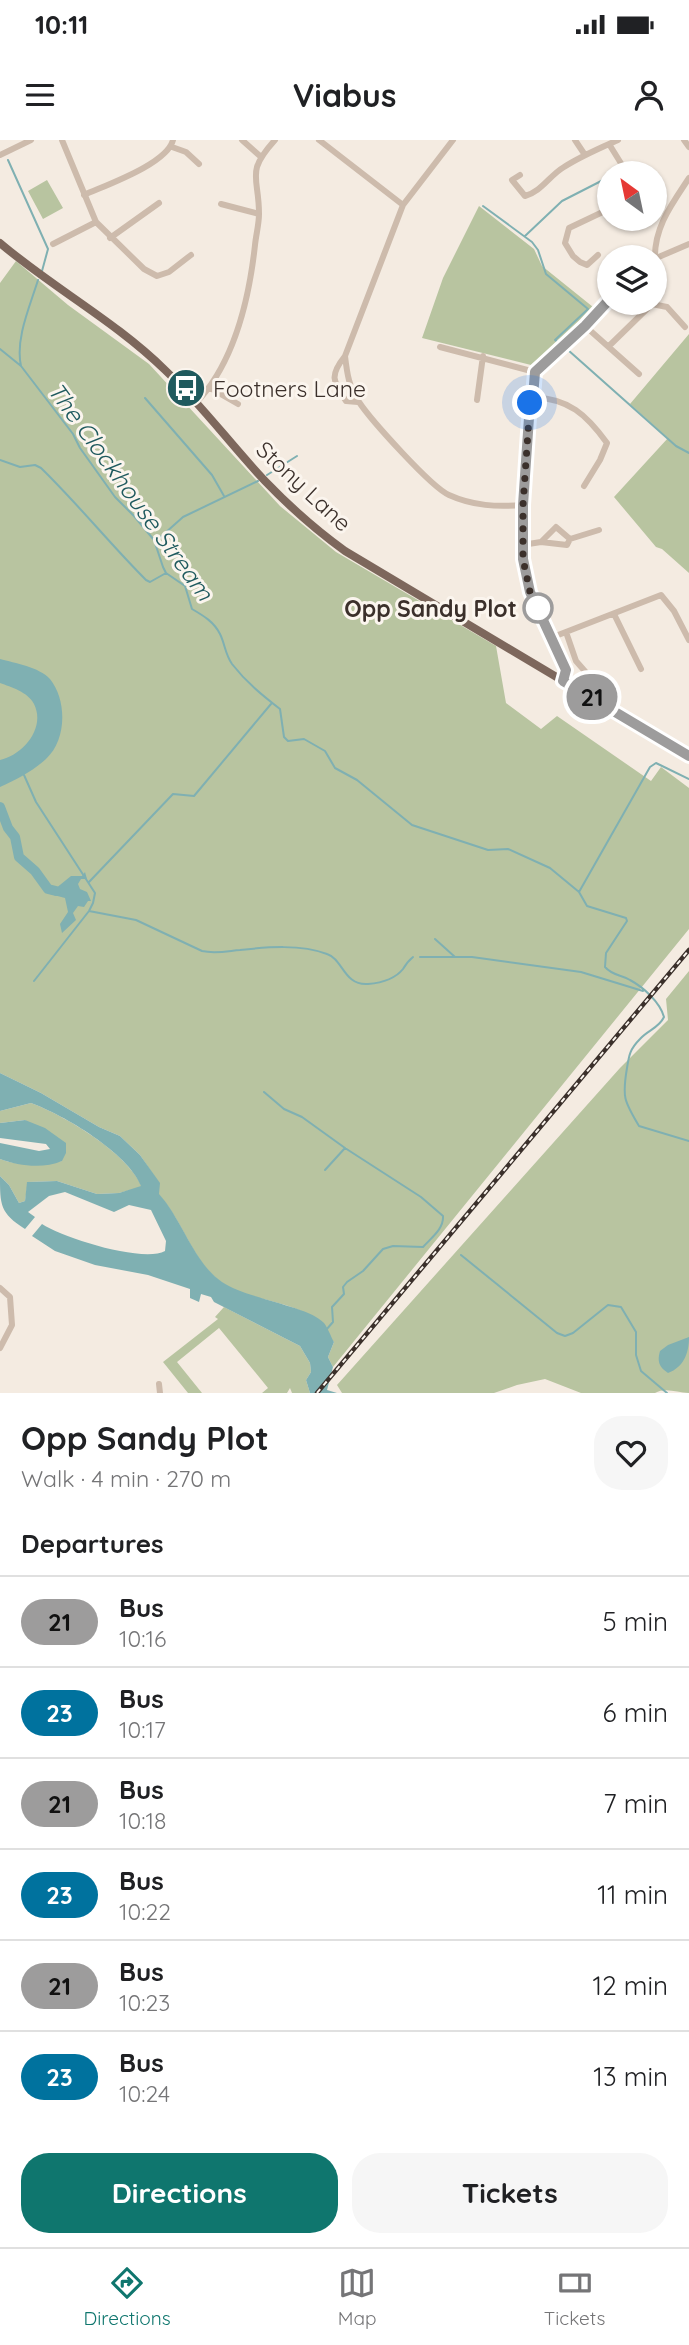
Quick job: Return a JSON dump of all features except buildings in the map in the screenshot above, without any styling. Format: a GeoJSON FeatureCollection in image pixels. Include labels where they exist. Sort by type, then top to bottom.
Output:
{"type":"FeatureCollection","features":[{"type":"Feature","properties":{"kind":"main road","name":"Stony Lane"},"geometry":{"type":"LineString","coordinates":[[0,243],[35,273],[114,326],[165,370],[265,480],[322,534],[345,551],[689,756]]}},
{"type":"Feature","properties":{"kind":"street"},"geometry":{"type":"LineString","coordinates":[[0,155],[31,140]]}},
{"type":"Feature","properties":{"kind":"street"},"geometry":{"type":"LineString","coordinates":[[62,140],[96,222],[144,269],[157,276],[169,272],[191,255]]}},
{"type":"Feature","properties":{"kind":"street"},"geometry":{"type":"LineString","coordinates":[[242,140],[260,156]]}},
{"type":"Feature","properties":{"kind":"street"},"geometry":{"type":"LineString","coordinates":[[195,403],[210,388],[236,334],[252,276],[259,214],[254,178],[260,156],[275,140]]}},
{"type":"Feature","properties":{"kind":"street"},"geometry":{"type":"LineString","coordinates":[[319,140],[403,205]]}},
{"type":"Feature","properties":{"kind":"street"},"geometry":{"type":"LineString","coordinates":[[358,402],[346,401],[335,384],[335,369],[345,356],[403,205],[453,140]]}},
{"type":"Feature","properties":{"kind":"street"},"geometry":{"type":"LineString","coordinates":[[575,140],[585,155]]}},
{"type":"Feature","properties":{"kind":"street"},"geometry":{"type":"LineString","coordinates":[[520,175],[512,180],[525,196],[532,194],[555,173],[618,140]]}},
{"type":"Feature","properties":{"kind":"street"},"geometry":{"type":"LineString","coordinates":[[684,140],[689,147]]}},
{"type":"Feature","properties":{"kind":"street"},"geometry":{"type":"LineString","coordinates":[[84,195],[141,170],[172,143],[199,163]]}},
{"type":"Feature","properties":{"kind":"street"},"geometry":{"type":"LineString","coordinates":[[609,144],[620,161]]}},
{"type":"Feature","properties":{"kind":"street"},"geometry":{"type":"LineString","coordinates":[[656,245],[663,218],[689,178]]}},
{"type":"Feature","properties":{"kind":"street"},"geometry":{"type":"LineString","coordinates":[[110,238],[159,203]]}},
{"type":"Feature","properties":{"kind":"street"},"geometry":{"type":"LineString","coordinates":[[221,204],[259,214]]}},
{"type":"Feature","properties":{"kind":"street"},"geometry":{"type":"LineString","coordinates":[[597,215],[569,228],[565,243],[580,262],[587,265],[597,255]]}},
{"type":"Feature","properties":{"kind":"street"},"geometry":{"type":"LineString","coordinates":[[53,244],[96,222]]}},
{"type":"Feature","properties":{"kind":"street"},"geometry":{"type":"LineString","coordinates":[[667,254],[689,244]]}},
{"type":"Feature","properties":{"kind":"street"},"geometry":{"type":"LineString","coordinates":[[609,346],[652,304],[667,307],[685,327]]}},
{"type":"Feature","properties":{"kind":"street"},"geometry":{"type":"LineString","coordinates":[[563,681],[566,670],[530,592],[523,559],[523,505],[530,403],[535,372],[597,313]]}},
{"type":"Feature","properties":{"kind":"street"},"geometry":{"type":"LineString","coordinates":[[585,326],[639,374]]}},
{"type":"Feature","properties":{"kind":"street"},"geometry":{"type":"LineString","coordinates":[[440,347],[483,356],[535,372]]}},
{"type":"Feature","properties":{"kind":"street"},"geometry":{"type":"LineString","coordinates":[[345,356],[348,380],[358,402],[423,474],[446,494],[469,503],[497,507],[523,505]]}},
{"type":"Feature","properties":{"kind":"street"},"geometry":{"type":"LineString","coordinates":[[477,400],[483,356]]}},
{"type":"Feature","properties":{"kind":"street"},"geometry":{"type":"LineString","coordinates":[[210,388],[238,404]]}},
{"type":"Feature","properties":{"kind":"street"},"geometry":{"type":"LineString","coordinates":[[533,397],[554,398],[572,408],[592,422],[607,443],[584,486]]}},
{"type":"Feature","properties":{"kind":"street"},"geometry":{"type":"LineString","coordinates":[[541,542],[556,527],[570,539]]}},
{"type":"Feature","properties":{"kind":"street"},"geometry":{"type":"LineString","coordinates":[[522,545],[541,542],[567,545],[570,539],[598,530]]}},
{"type":"Feature","properties":{"kind":"street"},"geometry":{"type":"LineString","coordinates":[[553,637],[661,595],[674,611],[689,640]]}},
{"type":"Feature","properties":{"kind":"street"},"geometry":{"type":"LineString","coordinates":[[614,614],[640,669]]}},
{"type":"Feature","properties":{"kind":"street"},"geometry":{"type":"LineString","coordinates":[[566,632],[576,661],[590,677]]}},
{"type":"Feature","properties":{"kind":"street"},"geometry":{"type":"LineString","coordinates":[[0,1288],[10,1297],[12,1325],[0,1348]]}},
{"type":"Feature","properties":{"kind":"street"},"geometry":{"type":"LineString","coordinates":[[159,1384],[160,1393]]}},
{"type":"Feature","properties":{"kind":"green space"},"geometry":{"type":"Polygon","coordinates":[[[47,180],[63,208],[43,219],[28,191],[47,180]]]}},
{"type":"Feature","properties":{"kind":"green space"},"geometry":{"type":"Polygon","coordinates":[[[479,206],[534,249],[542,266],[593,307],[573,329],[531,365],[422,338],[443,278],[479,206]]]}},
{"type":"Feature","properties":{"kind":"green space"},"geometry":{"type":"Polygon","coordinates":[[[16,261],[68,305],[149,364],[280,506],[336,552],[496,646],[506,703],[541,729],[557,716],[651,781],[661,767],[689,788],[689,929],[333,1367],[328,1357],[334,1342],[307,1314],[230,1288],[211,1273],[158,1194],[159,1183],[140,1155],[120,1136],[0,1073],[0,283],[16,261]]]}},
{"type":"Feature","properties":{"kind":"green space"},"geometry":{"type":"Polygon","coordinates":[[[689,334],[689,573],[662,549],[656,547],[614,497],[668,438],[630,404],[689,334]]]}},
{"type":"Feature","properties":{"kind":"green space"},"geometry":{"type":"Polygon","coordinates":[[[689,971],[689,1393],[667,1390],[655,1393],[581,1393],[545,1379],[494,1393],[342,1393],[337,1385],[620,1068],[668,1020],[666,999],[689,971]]]}},
{"type":"Feature","properties":{"kind":"green space"},"geometry":{"type":"Polygon","coordinates":[[[31,1103],[60,1116],[94,1137],[123,1161],[142,1187],[119,1193],[97,1194],[57,1181],[28,1182],[25,1201],[19,1203],[9,1185],[0,1176],[0,1159],[23,1164],[62,1161],[25,1120],[0,1123],[0,1111],[31,1103]]]}},
{"type":"Feature","properties":{"kind":"green space"},"geometry":{"type":"Polygon","coordinates":[[[224,1307],[300,1346],[310,1363],[311,1372],[306,1380],[310,1393],[292,1393],[290,1388],[287,1393],[262,1393],[268,1388],[219,1328],[177,1362],[202,1393],[188,1393],[163,1362],[218,1319],[215,1317],[224,1307]]]}},
{"type":"Feature","properties":{"kind":"water"},"geometry":{"type":"Polygon","coordinates":[[[0,659],[33,668],[50,679],[60,698],[62,720],[58,741],[46,759],[24,775],[0,787],[0,760],[17,753],[30,739],[35,731],[37,713],[28,696],[0,683],[0,659]]]}},
{"type":"Feature","properties":{"kind":"water"},"geometry":{"type":"Polygon","coordinates":[[[85,872],[87,879],[81,879],[78,884],[80,889],[87,892],[91,901],[84,907],[78,906],[73,913],[76,920],[62,933],[60,924],[68,912],[65,898],[50,894],[44,886],[55,889],[71,876],[82,876],[85,872]]]}},
{"type":"Feature","properties":{"kind":"water"},"geometry":{"type":"Polygon","coordinates":[[[0,1073],[120,1136],[140,1155],[160,1183],[159,1194],[204,1264],[222,1282],[246,1293],[305,1312],[324,1323],[334,1342],[328,1357],[333,1367],[327,1390],[337,1393],[310,1393],[306,1380],[311,1372],[310,1363],[300,1346],[214,1302],[211,1297],[201,1294],[199,1302],[190,1298],[190,1289],[148,1275],[95,1265],[55,1251],[32,1236],[42,1224],[84,1242],[139,1254],[154,1254],[165,1251],[166,1241],[151,1210],[129,1205],[114,1212],[65,1192],[49,1196],[28,1212],[35,1217],[25,1229],[11,1218],[1,1201],[0,1176],[9,1185],[19,1203],[25,1201],[27,1182],[57,1181],[97,1194],[119,1193],[141,1186],[134,1173],[109,1148],[60,1116],[31,1103],[0,1111],[0,1073]]]}},
{"type":"Feature","properties":{"kind":"water"},"geometry":{"type":"Polygon","coordinates":[[[25,1120],[45,1128],[66,1143],[66,1153],[62,1161],[31,1166],[0,1159],[0,1143],[39,1151],[50,1149],[46,1144],[0,1138],[0,1123],[25,1120]]]}},
{"type":"Feature","properties":{"kind":"water"},"geometry":{"type":"Polygon","coordinates":[[[689,1337],[684,1359],[668,1373],[660,1364],[660,1351],[689,1337]]]}},
{"type":"Feature","properties":{"kind":"waterway","name":"The Clockhouse Stream"},"geometry":{"type":"LineString","coordinates":[[8,160],[48,249],[42,271]]}},
{"type":"Feature","properties":{"kind":"waterway"},"geometry":{"type":"LineString","coordinates":[[525,236],[562,201],[597,183]]}},
{"type":"Feature","properties":{"kind":"waterway"},"geometry":{"type":"LineString","coordinates":[[483,206],[532,242],[538,250],[546,274],[588,309],[555,340],[559,343]]}},
{"type":"Feature","properties":{"kind":"waterway","name":"The Clockhouse Stream"},"geometry":{"type":"LineString","coordinates":[[38,280],[22,334],[21,366],[73,434],[115,497],[154,540],[166,573],[185,586],[192,609],[218,630],[232,664],[280,709],[284,737],[288,741],[304,739],[325,751],[335,768],[357,780],[412,825],[488,850],[508,849],[550,868],[579,892],[587,906],[626,918],[627,921],[606,953],[605,967],[645,991],[659,1006],[664,1017],[632,1049],[625,1078],[626,1099],[639,1126],[689,1141]]}},
{"type":"Feature","properties":{"kind":"waterway"},"geometry":{"type":"LineString","coordinates":[[0,349],[21,366]]}},
{"type":"Feature","properties":{"kind":"waterway"},"geometry":{"type":"LineString","coordinates":[[568,350],[676,446],[689,453]]}},
{"type":"Feature","properties":{"kind":"waterway"},"geometry":{"type":"LineString","coordinates":[[145,398],[212,475],[224,496]]}},
{"type":"Feature","properties":{"kind":"waterway"},"geometry":{"type":"LineString","coordinates":[[267,475],[297,456]]}},
{"type":"Feature","properties":{"kind":"waterway"},"geometry":{"type":"LineString","coordinates":[[0,460],[20,467],[35,465],[41,468],[146,580],[150,582],[166,573]]}},
{"type":"Feature","properties":{"kind":"waterway"},"geometry":{"type":"LineString","coordinates":[[155,542],[183,517],[258,481]]}},
{"type":"Feature","properties":{"kind":"waterway"},"geometry":{"type":"LineString","coordinates":[[89,882],[173,794],[194,796],[271,704]]}},
{"type":"Feature","properties":{"kind":"waterway"},"geometry":{"type":"LineString","coordinates":[[579,892],[650,767],[656,763],[689,779]]}},
{"type":"Feature","properties":{"kind":"waterway"},"geometry":{"type":"LineString","coordinates":[[24,775],[36,802],[95,893],[89,911],[34,981]]}},
{"type":"Feature","properties":{"kind":"waterway"},"geometry":{"type":"LineString","coordinates":[[0,807],[8,828],[15,837],[19,857],[35,871],[48,889],[56,891]]}},
{"type":"Feature","properties":{"kind":"waterway"},"geometry":{"type":"LineString","coordinates":[[89,911],[136,920],[207,952],[284,947],[317,951],[332,957],[349,977],[360,983],[377,983],[392,978],[413,957]]}},
{"type":"Feature","properties":{"kind":"waterway"},"geometry":{"type":"LineString","coordinates":[[435,939],[455,957]]}},
{"type":"Feature","properties":{"kind":"waterway"},"geometry":{"type":"LineString","coordinates":[[420,957],[472,957],[581,972],[643,991]]}},
{"type":"Feature","properties":{"kind":"waterway"},"geometry":{"type":"LineString","coordinates":[[264,1092],[284,1109],[302,1117],[421,1197],[443,1216],[439,1229],[423,1247],[393,1246],[383,1249],[363,1271],[347,1282],[343,1287],[344,1294],[332,1307],[333,1322],[326,1330]]}},
{"type":"Feature","properties":{"kind":"waterway"},"geometry":{"type":"LineString","coordinates":[[325,1170],[345,1148]]}},
{"type":"Feature","properties":{"kind":"waterway"},"geometry":{"type":"LineString","coordinates":[[461,1255],[557,1333],[565,1336],[573,1333],[608,1305],[621,1307],[636,1332],[636,1355],[641,1371],[667,1393]]}},
{"type":"Feature","properties":{"kind":"railway"},"geometry":{"type":"LineString","coordinates":[[317,1393],[689,950]]}},
{"type":"Feature","properties":{"kind":"bus line","name":"21"},"geometry":{"type":"LineString","coordinates":[[597,313],[535,372],[530,403],[523,505],[523,559],[530,592],[566,670],[563,681],[689,756]]}},
{"type":"Feature","properties":{"kind":"place","name":"Footners Lane"},"geometry":{"type":"Point","coordinates":[186,388]}},
{"type":"Feature","properties":{"kind":"place","name":"Opp Sandy Plot"},"geometry":{"type":"Point","coordinates":[538,608]}},
{"type":"Feature","properties":{"kind":"route"},"geometry":{"type":"LineString","coordinates":[[530,403],[522,545],[530,592],[542,617],[538,608]]}}]}
